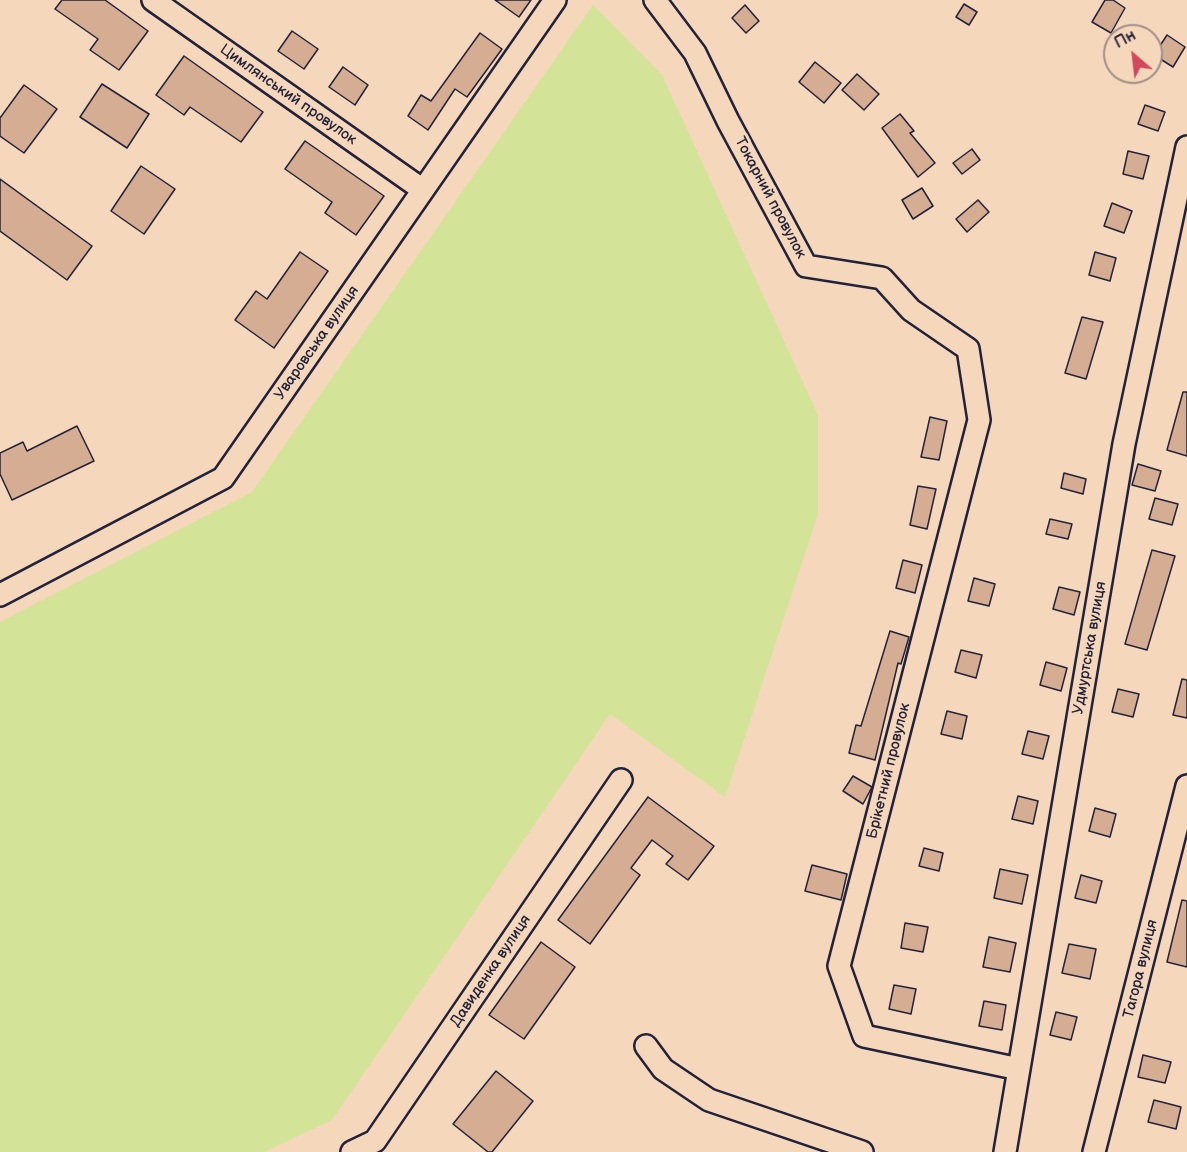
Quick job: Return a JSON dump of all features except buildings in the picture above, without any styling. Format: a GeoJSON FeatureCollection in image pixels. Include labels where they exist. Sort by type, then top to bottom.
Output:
{"type":"FeatureCollection","features":[{"type":"Feature","properties":{"kind":"street","name":"Цимлянський провулок"},"geometry":{"type":"LineString","coordinates":[[153,0],[423,190]]}},
{"type":"Feature","properties":{"kind":"street","name":"Уваровська вулиця"},"geometry":{"type":"LineString","coordinates":[[0,595],[223,478],[555,0]]}},
{"type":"Feature","properties":{"kind":"street","name":"Токарний провулок"},"geometry":{"type":"LineString","coordinates":[[655,0],[695,53],[728,121],[806,266],[882,278],[911,310],[968,349]]}},
{"type":"Feature","properties":{"kind":"street","name":"Удмуртська вулиця"},"geometry":{"type":"LineString","coordinates":[[1005,1152],[1124,444],[1187,147]]}},
{"type":"Feature","properties":{"kind":"street","name":"Брiкетний провулок"},"geometry":{"type":"LineString","coordinates":[[968,349],[979,420],[839,966],[864,1036],[1019,1070]]}},
{"type":"Feature","properties":{"kind":"street","name":"Давиденка вулиця"},"geometry":{"type":"LineString","coordinates":[[352,1152],[378,1147],[621,780]]}},
{"type":"Feature","properties":{"kind":"street","name":"Тагора вулиця"},"geometry":{"type":"LineString","coordinates":[[1095,1152],[1187,786]]}},
{"type":"Feature","properties":{"kind":"street"},"geometry":{"type":"LineString","coordinates":[[646,1046],[663,1069],[709,1100],[862,1152]]}},
{"type":"Feature","properties":{"kind":"green space"},"geometry":{"type":"Polygon","coordinates":[[[593,5],[662,75],[818,415],[818,514],[725,797],[610,714],[332,1120],[264,1152],[0,1152],[0,622],[252,492],[593,5]]]}}]}
